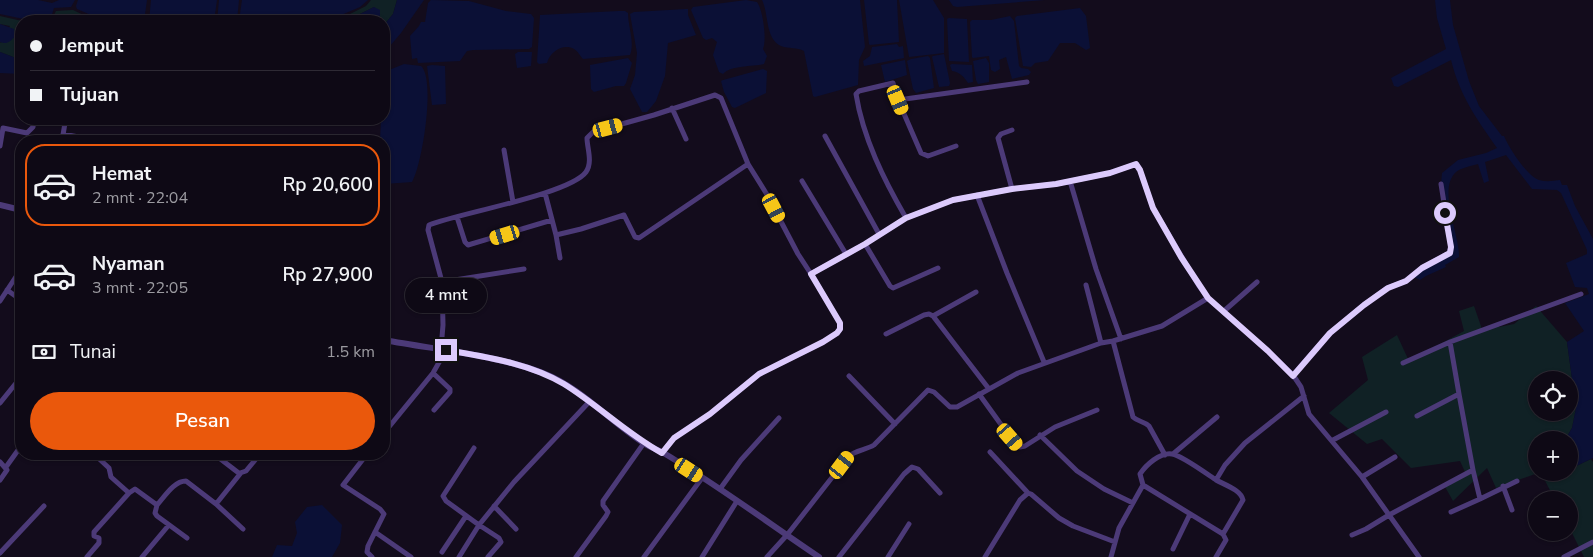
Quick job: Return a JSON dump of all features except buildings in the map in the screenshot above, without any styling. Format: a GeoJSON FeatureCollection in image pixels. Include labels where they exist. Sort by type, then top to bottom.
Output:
{"type":"FeatureCollection","features":[{"type":"Feature","properties":{"kind":"street"},"geometry":{"type":"LineString","coordinates":[[898,100],[1027,82]]}},
{"type":"Feature","properties":{"kind":"street"},"geometry":{"type":"LineString","coordinates":[[906,218],[886,182],[865,133],[856,94],[859,91],[893,83],[898,100],[919,149],[924,155],[928,156],[956,146]]}},
{"type":"Feature","properties":{"kind":"street"},"geometry":{"type":"LineString","coordinates":[[390,421],[433,373],[443,350],[442,282],[428,228],[430,224],[545,193],[577,180],[586,172],[589,165],[588,138],[593,132],[715,95],[721,98],[748,164],[766,192],[798,254],[840,323],[840,329],[823,342],[759,374],[710,414],[679,435],[662,453]]}},
{"type":"Feature","properties":{"kind":"street"},"geometry":{"type":"LineString","coordinates":[[672,108],[686,139]]}},
{"type":"Feature","properties":{"kind":"street"},"geometry":{"type":"LineString","coordinates":[[0,146],[2,128],[27,133],[33,128],[33,125]]}},
{"type":"Feature","properties":{"kind":"street"},"geometry":{"type":"LineString","coordinates":[[65,125],[63,134],[68,135]]}},
{"type":"Feature","properties":{"kind":"street"},"geometry":{"type":"LineString","coordinates":[[1012,130],[998,138],[1012,189]]}},
{"type":"Feature","properties":{"kind":"street"},"geometry":{"type":"LineString","coordinates":[[824,136],[879,234]]}},
{"type":"Feature","properties":{"kind":"street"},"geometry":{"type":"LineString","coordinates":[[504,150],[513,202]]}},
{"type":"Feature","properties":{"kind":"street"},"geometry":{"type":"LineString","coordinates":[[556,235],[624,215],[635,237],[639,238],[748,164]]}},
{"type":"Feature","properties":{"kind":"street"},"geometry":{"type":"LineString","coordinates":[[811,274],[865,244],[906,218],[953,200],[1012,189],[1070,182],[1110,173],[1134,164],[1138,166],[1153,208],[1181,257],[1208,298],[1268,351],[1293,376],[1301,387],[1309,414],[1333,440],[1362,477],[1419,557]]}},
{"type":"Feature","properties":{"kind":"street"},"geometry":{"type":"LineString","coordinates":[[802,182],[846,254]]}},
{"type":"Feature","properties":{"kind":"street"},"geometry":{"type":"LineString","coordinates":[[1070,182],[1096,269],[1121,339]]}},
{"type":"Feature","properties":{"kind":"street"},"geometry":{"type":"LineString","coordinates":[[1293,376],[1330,333],[1364,305],[1388,288],[1406,281],[1422,268],[1450,253],[1451,247],[1441,184]]}},
{"type":"Feature","properties":{"kind":"street"},"geometry":{"type":"LineString","coordinates":[[545,193],[560,258]]}},
{"type":"Feature","properties":{"kind":"street"},"geometry":{"type":"LineString","coordinates":[[977,195],[1044,362]]}},
{"type":"Feature","properties":{"kind":"street"},"geometry":{"type":"LineString","coordinates":[[0,205],[15,209]]}},
{"type":"Feature","properties":{"kind":"street"},"geometry":{"type":"LineString","coordinates":[[457,216],[465,242],[468,245],[552,220]]}},
{"type":"Feature","properties":{"kind":"street"},"geometry":{"type":"LineString","coordinates":[[865,244],[893,288],[938,268]]}},
{"type":"Feature","properties":{"kind":"street"},"geometry":{"type":"LineString","coordinates":[[442,282],[524,269]]}},
{"type":"Feature","properties":{"kind":"street"},"geometry":{"type":"LineString","coordinates":[[0,301],[15,278]]}},
{"type":"Feature","properties":{"kind":"street"},"geometry":{"type":"LineString","coordinates":[[1224,311],[1257,282]]}},
{"type":"Feature","properties":{"kind":"street"},"geometry":{"type":"LineString","coordinates":[[1086,285],[1101,343]]}},
{"type":"Feature","properties":{"kind":"street"},"geometry":{"type":"LineString","coordinates":[[7,290],[15,296]]}},
{"type":"Feature","properties":{"kind":"street"},"geometry":{"type":"LineString","coordinates":[[933,316],[976,292]]}},
{"type":"Feature","properties":{"kind":"street"},"geometry":{"type":"LineString","coordinates":[[1403,364],[1450,342],[1581,294]]}},
{"type":"Feature","properties":{"kind":"street"},"geometry":{"type":"LineString","coordinates":[[767,557],[787,535],[848,457],[855,452],[868,449],[874,445],[928,390],[932,390],[953,408],[1018,373],[1044,362],[1101,343],[1121,339],[1162,326],[1208,298]]}},
{"type":"Feature","properties":{"kind":"street"},"geometry":{"type":"LineString","coordinates":[[886,334],[924,315],[929,314],[933,316],[989,389]]}},
{"type":"Feature","properties":{"kind":"street"},"geometry":{"type":"LineString","coordinates":[[390,341],[495,360],[544,374],[590,401],[644,443],[720,489],[819,557]]}},
{"type":"Feature","properties":{"kind":"street"},"geometry":{"type":"LineString","coordinates":[[1113,341],[1133,417],[1136,420],[1145,422],[1149,426],[1165,455]]}},
{"type":"Feature","properties":{"kind":"street"},"geometry":{"type":"LineString","coordinates":[[1450,342],[1480,499]]}},
{"type":"Feature","properties":{"kind":"street"},"geometry":{"type":"LineString","coordinates":[[433,373],[450,389],[450,392],[434,410]]}},
{"type":"Feature","properties":{"kind":"street"},"geometry":{"type":"LineString","coordinates":[[849,376],[895,424]]}},
{"type":"Feature","properties":{"kind":"street"},"geometry":{"type":"LineString","coordinates":[[0,403],[15,384]]}},
{"type":"Feature","properties":{"kind":"street"},"geometry":{"type":"LineString","coordinates":[[979,394],[1016,445],[1020,447],[1069,421],[1097,410]]}},
{"type":"Feature","properties":{"kind":"street"},"geometry":{"type":"LineString","coordinates":[[1417,416],[1459,394]]}},
{"type":"Feature","properties":{"kind":"street"},"geometry":{"type":"LineString","coordinates":[[1216,480],[1225,465],[1244,443],[1304,396]]}},
{"type":"Feature","properties":{"kind":"street"},"geometry":{"type":"LineString","coordinates":[[459,557],[479,525],[494,506],[590,401]]}},
{"type":"Feature","properties":{"kind":"street"},"geometry":{"type":"LineString","coordinates":[[1333,440],[1386,412]]}},
{"type":"Feature","properties":{"kind":"street"},"geometry":{"type":"LineString","coordinates":[[1216,557],[1226,540],[1223,534],[1143,485],[1140,477],[1141,472],[1151,462],[1165,455],[1173,454],[1217,417]]}},
{"type":"Feature","properties":{"kind":"street"},"geometry":{"type":"LineString","coordinates":[[720,489],[742,460],[779,418]]}},
{"type":"Feature","properties":{"kind":"street"},"geometry":{"type":"LineString","coordinates":[[1040,435],[1077,471],[1104,489],[1133,503]]}},
{"type":"Feature","properties":{"kind":"street"},"geometry":{"type":"LineString","coordinates":[[576,557],[608,512],[602,505],[603,501],[644,443]]}},
{"type":"Feature","properties":{"kind":"street"},"geometry":{"type":"LineString","coordinates":[[474,448],[444,496],[446,501],[499,538],[501,542],[488,557]]}},
{"type":"Feature","properties":{"kind":"street"},"geometry":{"type":"LineString","coordinates":[[990,452],[1028,493],[1059,518],[1073,526],[1115,542]]}},
{"type":"Feature","properties":{"kind":"street"},"geometry":{"type":"LineString","coordinates":[[0,480],[15,454]]}},
{"type":"Feature","properties":{"kind":"street"},"geometry":{"type":"LineString","coordinates":[[1173,454],[1237,491],[1243,497],[1223,534]]}},
{"type":"Feature","properties":{"kind":"street"},"geometry":{"type":"LineString","coordinates":[[1362,477],[1395,457]]}},
{"type":"Feature","properties":{"kind":"street"},"geometry":{"type":"LineString","coordinates":[[100,460],[109,468],[111,477],[129,493]]}},
{"type":"Feature","properties":{"kind":"street"},"geometry":{"type":"LineString","coordinates":[[222,460],[240,473]]}},
{"type":"Feature","properties":{"kind":"street"},"geometry":{"type":"LineString","coordinates":[[240,473],[246,471],[255,460]]}},
{"type":"Feature","properties":{"kind":"street"},"geometry":{"type":"LineString","coordinates":[[362,460],[343,485],[383,512],[384,516],[367,550],[368,555],[372,557]]}},
{"type":"Feature","properties":{"kind":"street"},"geometry":{"type":"LineString","coordinates":[[0,462],[6,467]]}},
{"type":"Feature","properties":{"kind":"street"},"geometry":{"type":"LineString","coordinates":[[839,557],[904,474],[912,467],[918,468],[940,493]]}},
{"type":"Feature","properties":{"kind":"street"},"geometry":{"type":"LineString","coordinates":[[1352,535],[1473,470]]}},
{"type":"Feature","properties":{"kind":"street"},"geometry":{"type":"LineString","coordinates":[[216,504],[240,476],[240,473]]}},
{"type":"Feature","properties":{"kind":"street"},"geometry":{"type":"LineString","coordinates":[[644,557],[702,478]]}},
{"type":"Feature","properties":{"kind":"street"},"geometry":{"type":"LineString","coordinates":[[187,538],[168,526],[155,513],[157,505],[176,484],[184,481],[188,482],[216,504],[242,529]]}},
{"type":"Feature","properties":{"kind":"street"},"geometry":{"type":"LineString","coordinates":[[1451,512],[1517,481]]}},
{"type":"Feature","properties":{"kind":"street"},"geometry":{"type":"LineString","coordinates":[[1111,557],[1119,528],[1143,485]]}},
{"type":"Feature","properties":{"kind":"street"},"geometry":{"type":"LineString","coordinates":[[1503,486],[1512,510]]}},
{"type":"Feature","properties":{"kind":"street"},"geometry":{"type":"LineString","coordinates":[[86,557],[99,543],[99,538],[94,536],[94,532],[129,493],[137,489],[157,505]]}},
{"type":"Feature","properties":{"kind":"street"},"geometry":{"type":"LineString","coordinates":[[985,557],[1020,500],[1028,493]]}},
{"type":"Feature","properties":{"kind":"street"},"geometry":{"type":"LineString","coordinates":[[702,557],[737,501]]}},
{"type":"Feature","properties":{"kind":"street"},"geometry":{"type":"LineString","coordinates":[[0,553],[44,506]]}},
{"type":"Feature","properties":{"kind":"street"},"geometry":{"type":"LineString","coordinates":[[494,506],[516,529]]}},
{"type":"Feature","properties":{"kind":"street"},"geometry":{"type":"LineString","coordinates":[[1173,550],[1190,514]]}},
{"type":"Feature","properties":{"kind":"street"},"geometry":{"type":"LineString","coordinates":[[442,552],[466,516]]}},
{"type":"Feature","properties":{"kind":"street"},"geometry":{"type":"LineString","coordinates":[[888,557],[909,524]]}},
{"type":"Feature","properties":{"kind":"street"},"geometry":{"type":"LineString","coordinates":[[142,557],[168,526]]}},
{"type":"Feature","properties":{"kind":"street"},"geometry":{"type":"LineString","coordinates":[[375,532],[411,557]]}},
{"type":"Feature","properties":{"kind":"street"},"geometry":{"type":"LineString","coordinates":[[1564,557],[1593,542]]}},
{"type":"Feature","properties":{"kind":"shaded area"},"geometry":{"type":"Polygon","coordinates":[[[0,0],[38,0],[52,3],[59,0],[75,0],[71,7],[54,8],[52,15],[15,15],[15,17],[0,14],[0,0]]]}},
{"type":"Feature","properties":{"kind":"shaded area"},"geometry":{"type":"Polygon","coordinates":[[[78,0],[147,0],[145,15],[91,15],[77,9],[78,0]]]}},
{"type":"Feature","properties":{"kind":"shaded area"},"geometry":{"type":"Polygon","coordinates":[[[151,0],[217,0],[215,15],[150,15],[151,0]]]}},
{"type":"Feature","properties":{"kind":"shaded area"},"geometry":{"type":"Polygon","coordinates":[[[219,0],[239,0],[238,15],[218,15],[219,0]]]}},
{"type":"Feature","properties":{"kind":"shaded area"},"geometry":{"type":"Polygon","coordinates":[[[242,0],[368,0],[360,7],[341,15],[240,15],[242,0]]]}},
{"type":"Feature","properties":{"kind":"shaded area"},"geometry":{"type":"Polygon","coordinates":[[[371,0],[397,0],[390,18],[390,15],[380,15],[374,7],[358,15],[348,15],[366,6],[371,0]]]}},
{"type":"Feature","properties":{"kind":"shaded area"},"geometry":{"type":"Polygon","coordinates":[[[397,0],[424,0],[390,46],[390,18],[397,0]]]}},
{"type":"Feature","properties":{"kind":"shaded area"},"geometry":{"type":"Polygon","coordinates":[[[431,0],[469,1],[506,11],[531,14],[534,18],[532,47],[529,49],[473,50],[467,51],[460,61],[418,63],[417,58],[412,59],[410,36],[421,22],[425,22],[428,3],[431,0]]]}},
{"type":"Feature","properties":{"kind":"shaded area"},"geometry":{"type":"Polygon","coordinates":[[[746,0],[757,2],[759,6],[763,18],[763,49],[767,56],[764,64],[731,69],[723,74],[719,72],[713,55],[717,42],[712,38],[706,40],[703,38],[691,10],[693,7],[746,0]]]}},
{"type":"Feature","properties":{"kind":"shaded area"},"geometry":{"type":"Polygon","coordinates":[[[762,0],[860,0],[865,47],[859,60],[858,85],[813,96],[804,51],[784,47],[776,43],[770,32],[762,0]]]}},
{"type":"Feature","properties":{"kind":"shaded area"},"geometry":{"type":"Polygon","coordinates":[[[864,0],[897,0],[899,42],[869,44],[864,0]]]}},
{"type":"Feature","properties":{"kind":"shaded area"},"geometry":{"type":"Polygon","coordinates":[[[899,0],[933,0],[944,18],[944,53],[909,57],[899,0]]]}},
{"type":"Feature","properties":{"kind":"shaded area"},"geometry":{"type":"Polygon","coordinates":[[[949,0],[1045,0],[957,7],[953,6],[949,0]]]}},
{"type":"Feature","properties":{"kind":"shaded area"},"geometry":{"type":"Polygon","coordinates":[[[1435,0],[1450,0],[1453,25],[1469,81],[1479,106],[1502,136],[1504,136],[1514,154],[1529,173],[1539,180],[1560,180],[1562,185],[1567,185],[1575,206],[1593,239],[1593,458],[1578,465],[1578,431],[1570,431],[1573,421],[1578,421],[1578,371],[1571,371],[1567,342],[1584,331],[1565,303],[1589,294],[1587,288],[1575,287],[1566,263],[1587,254],[1587,250],[1561,193],[1557,190],[1532,189],[1506,155],[1485,162],[1489,181],[1484,183],[1478,164],[1456,172],[1451,180],[1449,201],[1459,257],[1445,265],[1446,267],[1420,280],[1414,277],[1417,273],[1452,253],[1441,184],[1442,173],[1458,160],[1486,153],[1497,148],[1464,96],[1451,60],[1398,87],[1394,86],[1391,78],[1446,49],[1437,18],[1435,0]]]}},
{"type":"Feature","properties":{"kind":"shaded area"},"geometry":{"type":"Polygon","coordinates":[[[374,7],[380,10],[380,15],[358,15],[374,7]]]}},
{"type":"Feature","properties":{"kind":"shaded area"},"geometry":{"type":"Polygon","coordinates":[[[1080,8],[1086,16],[1090,48],[1086,50],[1075,43],[1060,43],[1048,61],[1035,63],[1031,67],[1023,66],[1015,18],[1017,16],[1080,8]]]}},
{"type":"Feature","properties":{"kind":"shaded area"},"geometry":{"type":"Polygon","coordinates":[[[688,9],[688,15],[696,35],[668,43],[665,76],[656,101],[647,112],[642,112],[630,89],[635,75],[637,53],[630,14],[634,12],[688,9]]]}},
{"type":"Feature","properties":{"kind":"shaded area"},"geometry":{"type":"Polygon","coordinates":[[[73,10],[83,15],[54,15],[56,11],[73,10]]]}},
{"type":"Feature","properties":{"kind":"shaded area"},"geometry":{"type":"Polygon","coordinates":[[[625,11],[628,13],[632,40],[630,55],[583,59],[575,50],[566,47],[554,52],[547,63],[539,64],[537,62],[540,15],[625,11]]]}},
{"type":"Feature","properties":{"kind":"shaded area"},"geometry":{"type":"Polygon","coordinates":[[[0,16],[15,19],[15,58],[0,52],[0,42],[10,26],[0,24],[0,16]]]}},
{"type":"Feature","properties":{"kind":"shaded area"},"geometry":{"type":"Polygon","coordinates":[[[1010,16],[1014,21],[1019,66],[1031,72],[1029,75],[1012,79],[1006,57],[999,60],[1000,69],[995,72],[991,70],[989,56],[972,57],[970,22],[972,20],[991,20],[1010,16]]]}},
{"type":"Feature","properties":{"kind":"shaded area"},"geometry":{"type":"Polygon","coordinates":[[[947,19],[967,19],[969,62],[949,61],[947,19]]]}},
{"type":"Feature","properties":{"kind":"shaded area"},"geometry":{"type":"Polygon","coordinates":[[[0,24],[14,29],[15,36],[9,42],[0,42],[0,24]]]}},
{"type":"Feature","properties":{"kind":"shaded area"},"geometry":{"type":"Polygon","coordinates":[[[897,44],[899,47],[903,46],[904,58],[864,66],[863,61],[870,56],[872,47],[897,44]]]}},
{"type":"Feature","properties":{"kind":"shaded area"},"geometry":{"type":"Polygon","coordinates":[[[0,52],[15,58],[15,74],[0,73],[0,52]]]}},
{"type":"Feature","properties":{"kind":"shaded area"},"geometry":{"type":"Polygon","coordinates":[[[518,52],[532,52],[531,66],[517,68],[515,54],[518,52]]]}},
{"type":"Feature","properties":{"kind":"shaded area"},"geometry":{"type":"Polygon","coordinates":[[[944,54],[950,83],[949,86],[939,87],[932,57],[944,54]]]}},
{"type":"Feature","properties":{"kind":"shaded area"},"geometry":{"type":"Polygon","coordinates":[[[928,56],[930,58],[934,88],[916,93],[913,89],[907,61],[928,56]]]}},
{"type":"Feature","properties":{"kind":"shaded area"},"geometry":{"type":"Polygon","coordinates":[[[628,58],[632,63],[624,86],[616,86],[594,92],[591,89],[590,65],[628,58]]]}},
{"type":"Feature","properties":{"kind":"shaded area"},"geometry":{"type":"Polygon","coordinates":[[[986,58],[989,63],[989,82],[978,84],[973,61],[986,58]]]}},
{"type":"Feature","properties":{"kind":"shaded area"},"geometry":{"type":"Polygon","coordinates":[[[905,60],[907,75],[885,82],[881,65],[905,60]]]}},
{"type":"Feature","properties":{"kind":"shaded area"},"geometry":{"type":"Polygon","coordinates":[[[404,64],[421,66],[425,74],[427,87],[426,123],[420,159],[412,182],[390,184],[390,135],[380,135],[381,125],[390,125],[390,70],[404,64]]]}},
{"type":"Feature","properties":{"kind":"shaded area"},"geometry":{"type":"Polygon","coordinates":[[[950,65],[972,65],[973,82],[968,83],[962,75],[952,71],[950,65]]]}},
{"type":"Feature","properties":{"kind":"shaded area"},"geometry":{"type":"Polygon","coordinates":[[[427,66],[445,66],[446,104],[432,105],[427,66]]]}},
{"type":"Feature","properties":{"kind":"shaded area"},"geometry":{"type":"Polygon","coordinates":[[[763,69],[767,71],[766,93],[735,108],[732,107],[724,92],[721,81],[763,69]]]}},
{"type":"Feature","properties":{"kind":"shaded area"},"geometry":{"type":"Polygon","coordinates":[[[1474,306],[1482,329],[1498,324],[1499,327],[1514,324],[1536,306],[1567,342],[1571,371],[1528,371],[1528,421],[1573,421],[1570,431],[1528,431],[1528,477],[1496,488],[1487,468],[1453,501],[1444,485],[1465,472],[1460,461],[1411,468],[1382,439],[1367,444],[1329,413],[1368,380],[1362,357],[1397,335],[1409,361],[1464,331],[1459,311],[1474,306]]]}},
{"type":"Feature","properties":{"kind":"shaded area"},"geometry":{"type":"Polygon","coordinates":[[[1591,459],[1593,462],[1593,557],[1584,557],[1576,541],[1578,541],[1578,491],[1550,491],[1545,481],[1578,481],[1578,465],[1591,459]]]}},
{"type":"Feature","properties":{"kind":"shaded area"},"geometry":{"type":"Polygon","coordinates":[[[322,505],[342,525],[340,543],[332,557],[272,557],[277,545],[292,546],[297,533],[295,522],[307,507],[322,505]]]}},
{"type":"Feature","properties":{"kind":"route"},"geometry":{"type":"LineString","coordinates":[[446,350],[516,365],[555,379],[590,401],[644,443],[662,453],[674,438],[710,414],[759,374],[837,333],[840,329],[840,323],[811,274],[865,244],[906,218],[953,200],[1012,189],[1056,184],[1110,173],[1136,164],[1140,170],[1153,208],[1199,286],[1208,298],[1268,351],[1293,376],[1330,333],[1364,305],[1388,288],[1406,281],[1422,268],[1450,253],[1451,247],[1445,213]]}}]}
